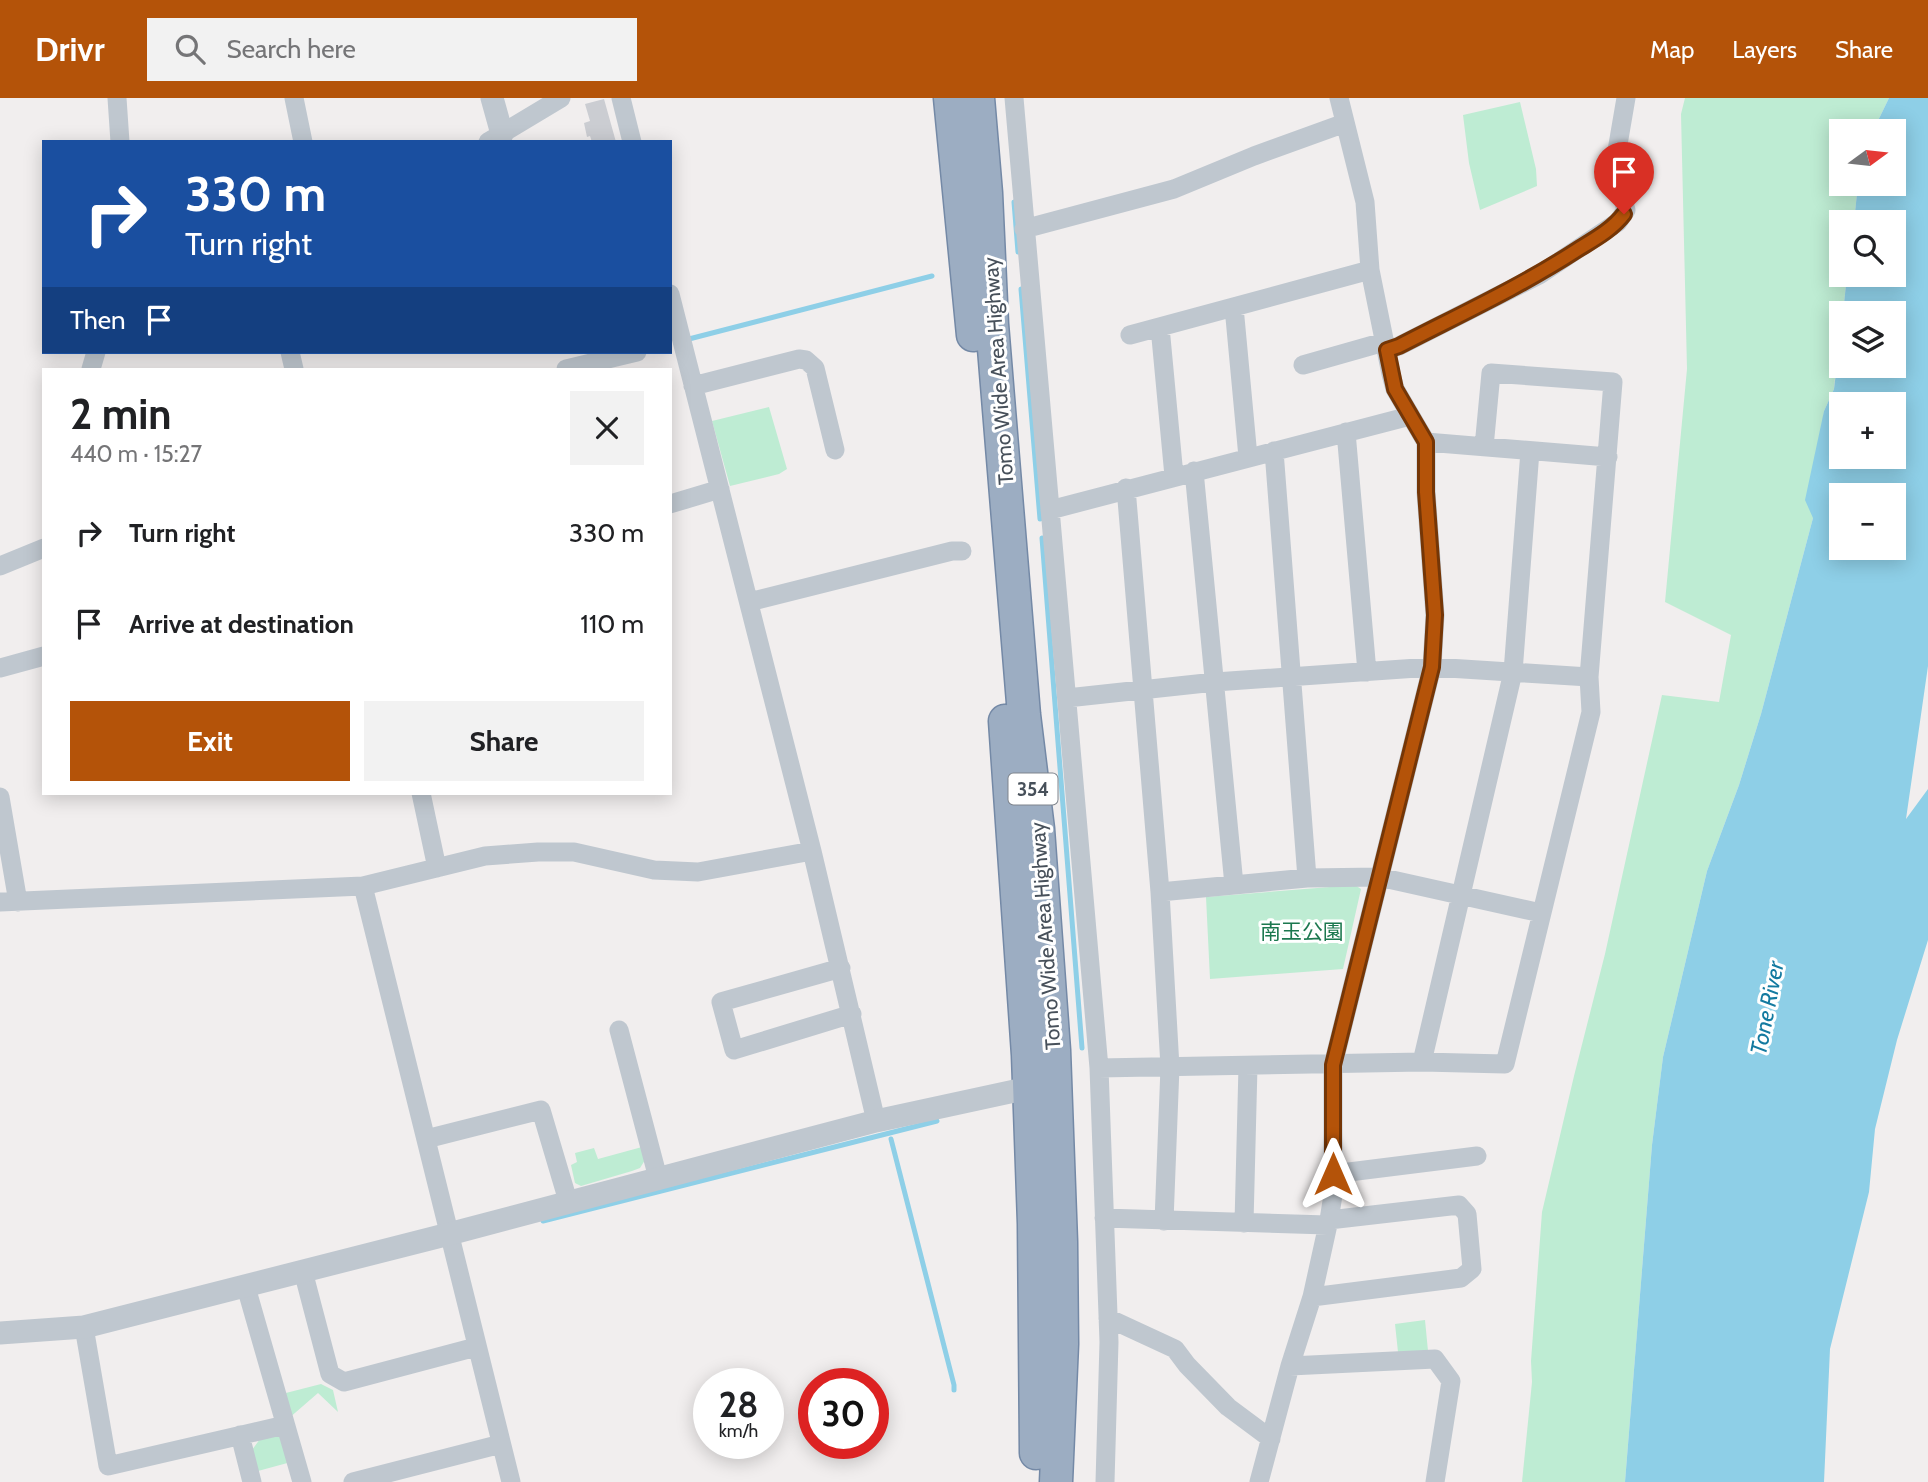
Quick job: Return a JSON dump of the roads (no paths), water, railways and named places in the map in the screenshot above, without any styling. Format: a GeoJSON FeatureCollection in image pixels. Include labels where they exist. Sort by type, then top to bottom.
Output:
{"type":"FeatureCollection","features":[{"type":"Feature","properties":{"kind":"highway","name":"Tomo Wide Area Highway"},"geometry":{"type":"LineString","coordinates":[[950,98],[1004,704],[1028,1055],[1042,1085],[1034,1224],[1036,1482]]}},
{"type":"Feature","properties":{"kind":"highway","name":"Tomo Wide Area Highway"},"geometry":{"type":"LineString","coordinates":[[978,98],[1024,715],[1038,829],[1042,1085],[1062,1332],[1056,1482]]}},
{"type":"Feature","properties":{"kind":"street"},"geometry":{"type":"LineString","coordinates":[[117,98],[120,140]]}},
{"type":"Feature","properties":{"kind":"street"},"geometry":{"type":"LineString","coordinates":[[293,98],[303,140]]}},
{"type":"Feature","properties":{"kind":"street"},"geometry":{"type":"LineString","coordinates":[[492,98],[495,138],[561,98]]}},
{"type":"Feature","properties":{"kind":"street"},"geometry":{"type":"LineString","coordinates":[[621,98],[632,140]]}},
{"type":"Feature","properties":{"kind":"street"},"geometry":{"type":"LineString","coordinates":[[1014,98],[1098,1068],[1108,1318],[1105,1482]]}},
{"type":"Feature","properties":{"kind":"street"},"geometry":{"type":"LineString","coordinates":[[1259,1482],[1290,1366],[1312,1297],[1333,1195],[1333,1065],[1432,667],[1435,615],[1426,492],[1426,442],[1395,389],[1370,270],[1365,202],[1339,98]]}},
{"type":"Feature","properties":{"kind":"street"},"geometry":{"type":"LineString","coordinates":[[1303,365],[1386,346],[1399,346],[1539,275],[1618,222],[1626,210],[1616,176],[1615,158],[1626,98]]}},
{"type":"Feature","properties":{"kind":"street"},"geometry":{"type":"LineString","coordinates":[[1024,229],[1174,190],[1254,156],[1345,123]]}},
{"type":"Feature","properties":{"kind":"street"},"geometry":{"type":"LineString","coordinates":[[1130,335],[1370,270]]}},
{"type":"Feature","properties":{"kind":"street"},"geometry":{"type":"LineString","coordinates":[[1234,307],[1248,457]]}},
{"type":"Feature","properties":{"kind":"street"},"geometry":{"type":"LineString","coordinates":[[672,310],[676,342],[694,386],[812,850],[876,1121]]}},
{"type":"Feature","properties":{"kind":"street"},"geometry":{"type":"LineString","coordinates":[[1160,327],[1174,476]]}},
{"type":"Feature","properties":{"kind":"street"},"geometry":{"type":"LineString","coordinates":[[570,368],[629,354]]}},
{"type":"Feature","properties":{"kind":"street"},"geometry":{"type":"LineString","coordinates":[[694,386],[799,359],[806,360],[814,368],[835,450]]}},
{"type":"Feature","properties":{"kind":"street"},"geometry":{"type":"LineString","coordinates":[[1098,1068],[1422,1062],[1505,1064],[1591,712],[1589,677],[1613,382],[1491,373],[1484,447]]}},
{"type":"Feature","properties":{"kind":"street"},"geometry":{"type":"LineString","coordinates":[[1050,510],[1410,416]]}},
{"type":"Feature","properties":{"kind":"street"},"geometry":{"type":"LineString","coordinates":[[1346,432],[1367,671]]}},
{"type":"Feature","properties":{"kind":"street"},"geometry":{"type":"LineString","coordinates":[[1426,442],[1608,457]]}},
{"type":"Feature","properties":{"kind":"street"},"geometry":{"type":"LineString","coordinates":[[1274,451],[1307,878]]}},
{"type":"Feature","properties":{"kind":"street"},"geometry":{"type":"LineString","coordinates":[[1422,1062],[1513,672],[1530,451]]}},
{"type":"Feature","properties":{"kind":"street"},"geometry":{"type":"LineString","coordinates":[[1194,471],[1234,885]]}},
{"type":"Feature","properties":{"kind":"street"},"geometry":{"type":"LineString","coordinates":[[1126,488],[1160,892],[1170,1067],[1164,1221]]}},
{"type":"Feature","properties":{"kind":"street"},"geometry":{"type":"LineString","coordinates":[[672,503],[720,489]]}},
{"type":"Feature","properties":{"kind":"street"},"geometry":{"type":"LineString","coordinates":[[0,566],[42,549]]}},
{"type":"Feature","properties":{"kind":"street"},"geometry":{"type":"LineString","coordinates":[[749,602],[952,551],[962,551]]}},
{"type":"Feature","properties":{"kind":"street"},"geometry":{"type":"LineString","coordinates":[[0,668],[42,657]]}},
{"type":"Feature","properties":{"kind":"street"},"geometry":{"type":"LineString","coordinates":[[1067,698],[1143,692],[1215,682],[1432,667],[1589,677]]}},
{"type":"Feature","properties":{"kind":"street"},"geometry":{"type":"LineString","coordinates":[[421,795],[437,868]]}},
{"type":"Feature","properties":{"kind":"street"},"geometry":{"type":"LineString","coordinates":[[0,797],[9,902],[363,886],[485,856],[538,852],[574,852],[654,870],[698,872],[812,850]]}},
{"type":"Feature","properties":{"kind":"street"},"geometry":{"type":"LineString","coordinates":[[1160,892],[1307,878],[1379,877],[1541,913]]}},
{"type":"Feature","properties":{"kind":"street"},"geometry":{"type":"LineString","coordinates":[[363,886],[511,1482]]}},
{"type":"Feature","properties":{"kind":"street"},"geometry":{"type":"LineString","coordinates":[[841,968],[721,1002],[734,1050],[852,1014]]}},
{"type":"Feature","properties":{"kind":"street"},"geometry":{"type":"LineString","coordinates":[[619,1030],[658,1178]]}},
{"type":"Feature","properties":{"kind":"street"},"geometry":{"type":"LineString","coordinates":[[1244,1223],[1248,1066]]}},
{"type":"Feature","properties":{"kind":"street"},"geometry":{"type":"LineString","coordinates":[[0,1333],[84,1327],[876,1121],[1042,1085]]}},
{"type":"Feature","properties":{"kind":"street"},"geometry":{"type":"LineString","coordinates":[[426,1139],[541,1110],[568,1201]]}},
{"type":"Feature","properties":{"kind":"street"},"geometry":{"type":"LineString","coordinates":[[1333,1174],[1477,1156]]}},
{"type":"Feature","properties":{"kind":"street"},"geometry":{"type":"LineString","coordinates":[[1104,1218],[1328,1223],[1459,1205],[1467,1214],[1472,1269],[1461,1278],[1312,1297]]}},
{"type":"Feature","properties":{"kind":"street"},"geometry":{"type":"LineString","coordinates":[[303,1271],[330,1374],[344,1382],[476,1347]]}},
{"type":"Feature","properties":{"kind":"street"},"geometry":{"type":"LineString","coordinates":[[246,1287],[302,1482]]}},
{"type":"Feature","properties":{"kind":"street"},"geometry":{"type":"LineString","coordinates":[[1108,1318],[1175,1349],[1228,1407],[1271,1439]]}},
{"type":"Feature","properties":{"kind":"street"},"geometry":{"type":"LineString","coordinates":[[84,1327],[107,1466],[285,1425]]}},
{"type":"Feature","properties":{"kind":"street"},"geometry":{"type":"LineString","coordinates":[[1290,1366],[1435,1359],[1451,1381],[1435,1482]]}},
{"type":"Feature","properties":{"kind":"street"},"geometry":{"type":"LineString","coordinates":[[240,1435],[252,1482]]}},
{"type":"Feature","properties":{"kind":"street"},"geometry":{"type":"LineString","coordinates":[[353,1482],[501,1444]]}},
{"type":"Feature","properties":{"kind":"water","name":"Tone River"},"geometry":{"type":"Polygon","coordinates":[[[1889,98],[1928,98],[1928,666],[1906,819],[1928,789],[1928,940],[1897,1040],[1875,1129],[1869,1192],[1830,1349],[1824,1482],[1625,1482],[1652,1145],[1663,1057],[1707,871],[1739,785],[1761,714],[1813,518],[1805,500],[1824,411],[1829,400],[1829,469],[1906,469],[1906,392],[1833,392],[1835,378],[1906,378],[1906,301],[1844,301],[1846,287],[1906,287],[1906,210],[1855,210],[1857,196],[1906,196],[1906,119],[1879,119],[1889,98]]]}},
{"type":"Feature","properties":{"kind":"waterway"},"geometry":{"type":"LineString","coordinates":[[1014,202],[1018,252]]}},
{"type":"Feature","properties":{"kind":"waterway"},"geometry":{"type":"LineString","coordinates":[[689,339],[932,276]]}},
{"type":"Feature","properties":{"kind":"waterway"},"geometry":{"type":"LineString","coordinates":[[1021,289],[1040,519]]}},
{"type":"Feature","properties":{"kind":"waterway"},"geometry":{"type":"LineString","coordinates":[[1042,538],[1082,1048]]}},
{"type":"Feature","properties":{"kind":"waterway"},"geometry":{"type":"LineString","coordinates":[[543,1221],[937,1121]]}},
{"type":"Feature","properties":{"kind":"waterway"},"geometry":{"type":"LineString","coordinates":[[891,1139],[954,1390]]}},
{"type":"Feature","properties":{"kind":"park label","name":"南玉公園"},"geometry":{"type":"Point","coordinates":[1302,931]}}]}
